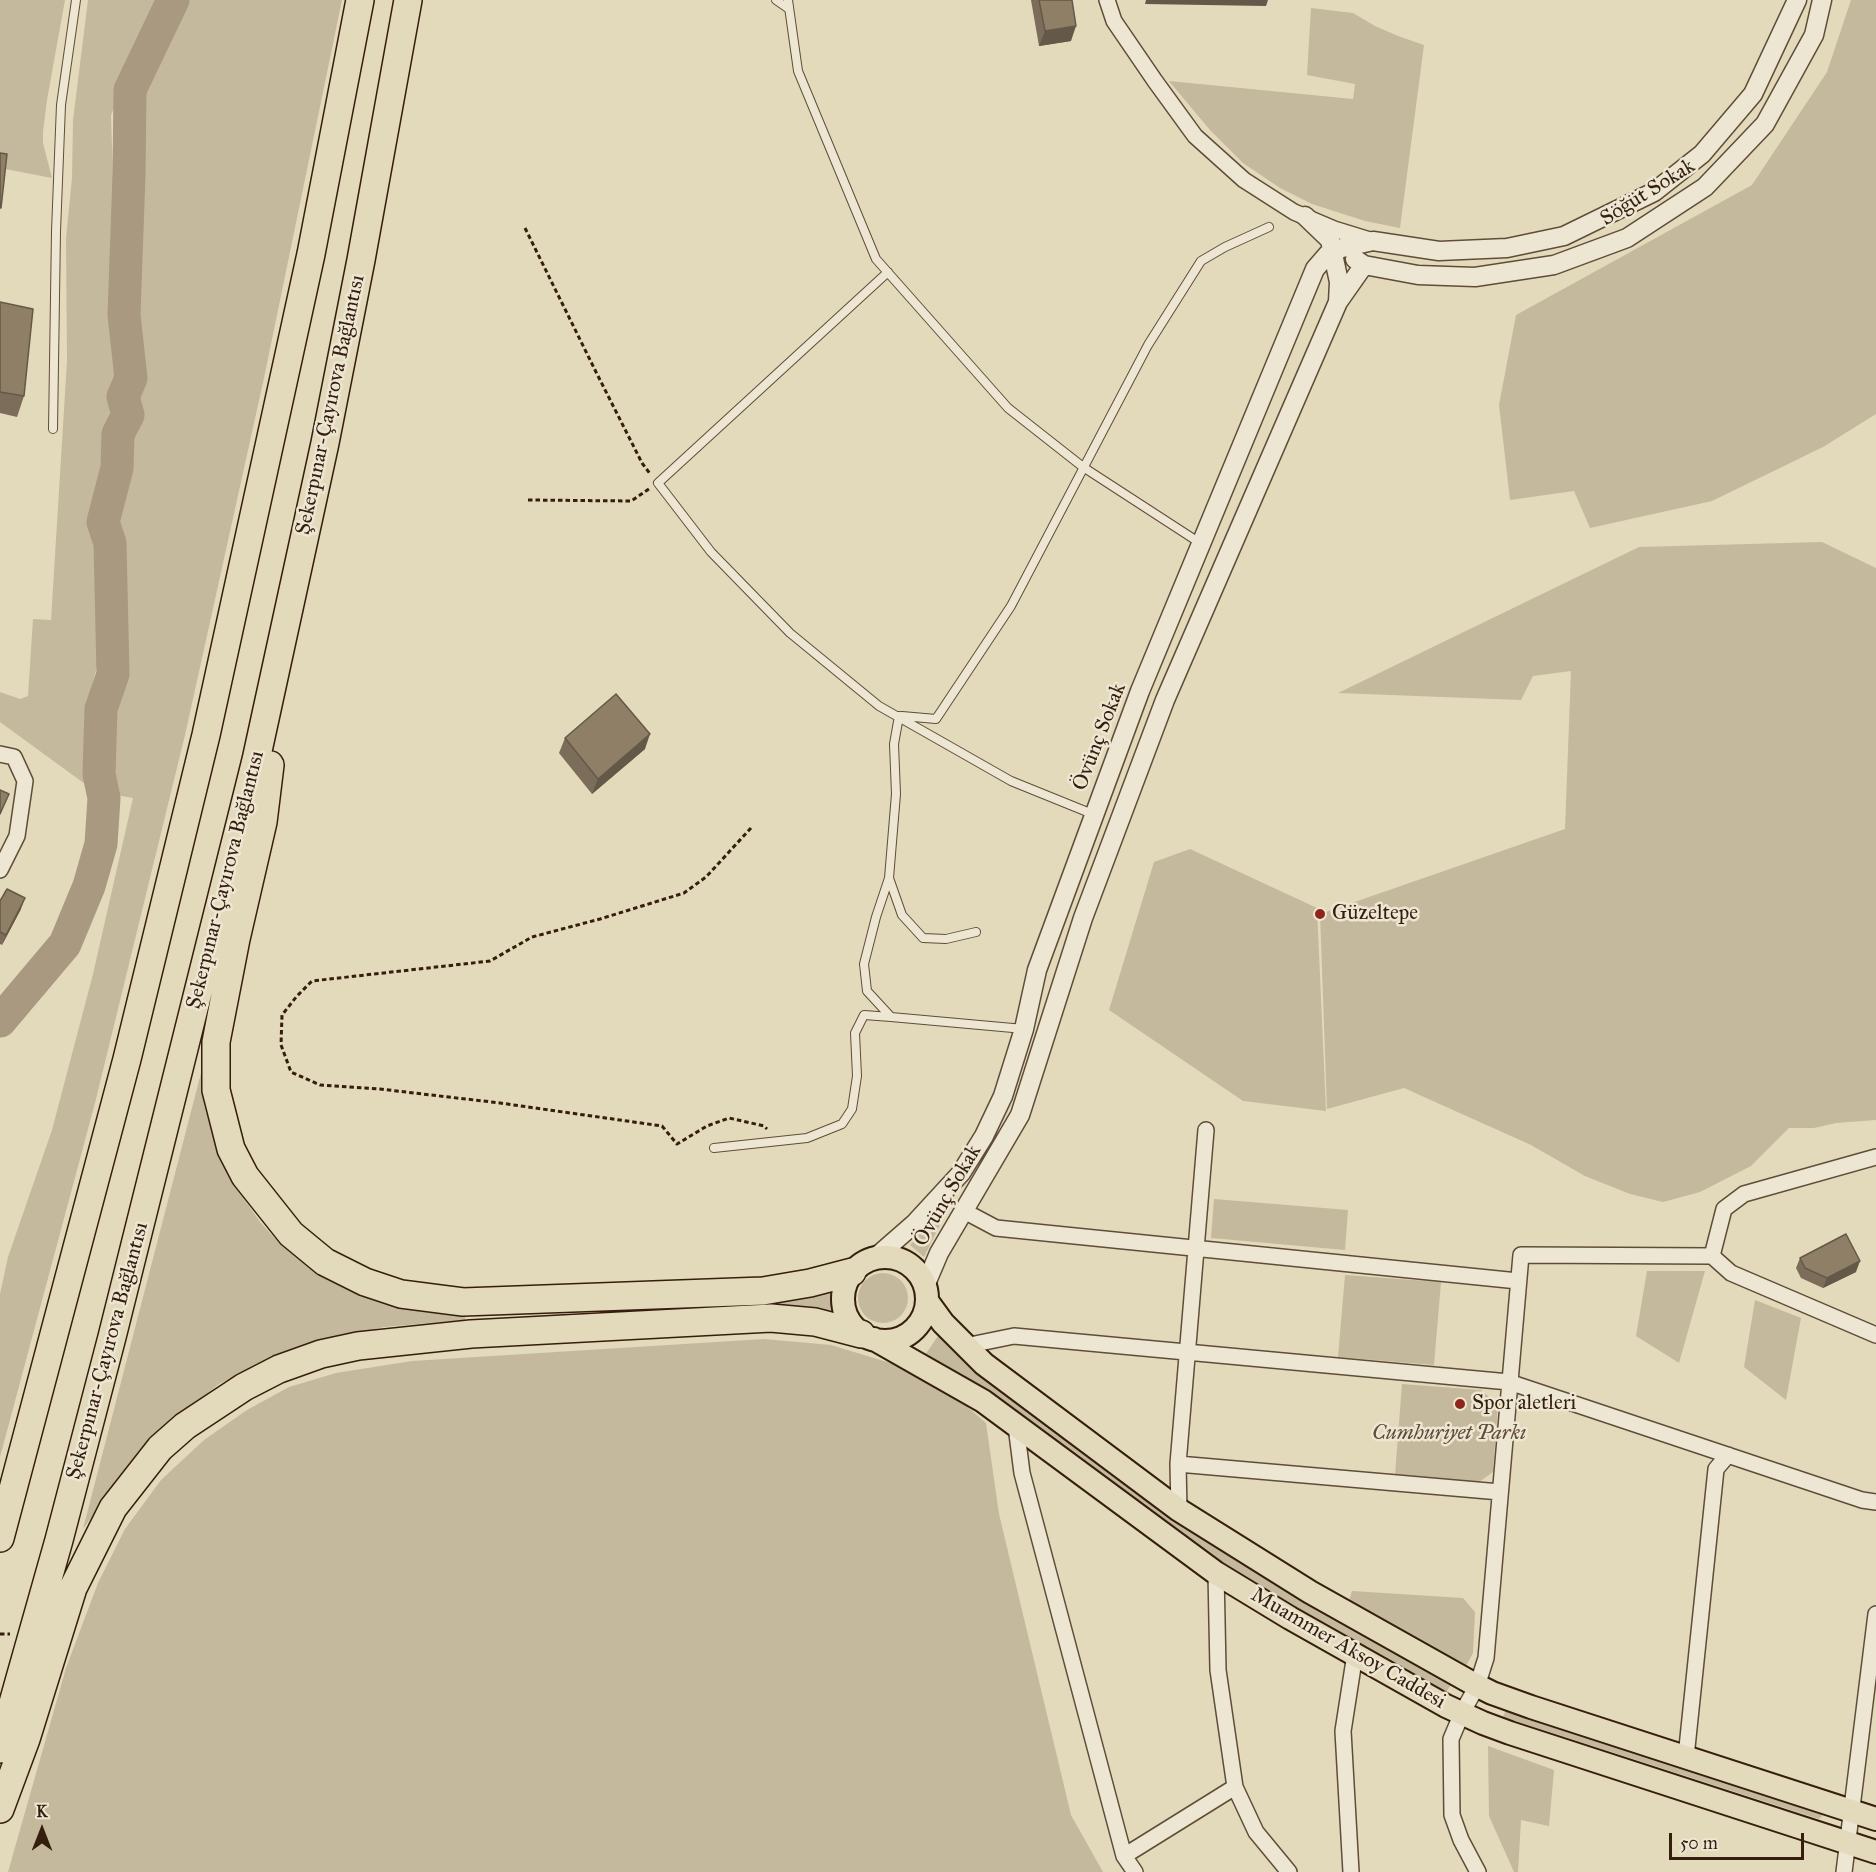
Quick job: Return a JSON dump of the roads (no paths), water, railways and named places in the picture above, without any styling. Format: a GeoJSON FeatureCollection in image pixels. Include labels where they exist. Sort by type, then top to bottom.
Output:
{"type":"FeatureCollection","features":[{"type":"Feature","properties":{"kind":"highway"},"geometry":{"type":"LineString","coordinates":[[0,1538],[127,1059],[203,746],[311,254],[360,0]]}},
{"type":"Feature","properties":{"kind":"highway","name":"Şekerpınar-Çayırova Bağlantısı"},"geometry":{"type":"LineString","coordinates":[[0,1749],[59,1540],[161,1148],[256,760],[325,443],[408,0]]}},
{"type":"Feature","properties":{"kind":"highway"},"geometry":{"type":"LineString","coordinates":[[292,594],[263,822],[236,939],[216,1042],[216,1090],[231,1149],[245,1176],[284,1226],[325,1262],[365,1282],[401,1294],[463,1302],[764,1291],[810,1283],[852,1272]]}},
{"type":"Feature","properties":{"kind":"highway"},"geometry":{"type":"LineString","coordinates":[[0,1809],[26,1739],[73,1588],[113,1508],[160,1448],[185,1426],[244,1387],[279,1369],[321,1354],[358,1346],[471,1334],[771,1318],[814,1322],[867,1337]]}},
{"type":"Feature","properties":{"kind":"main road"},"geometry":{"type":"LineString","coordinates":[[852,1272],[862,1263],[875,1257],[888,1257],[905,1262],[920,1275],[926,1293],[942,1323],[965,1346],[993,1371],[1179,1510],[1310,1592],[1477,1686],[1531,1707],[1876,1819]]}},
{"type":"Feature","properties":{"kind":"main road","name":"Muammer Aksoy Caddesi"},"geometry":{"type":"LineString","coordinates":[[852,1272],[845,1284],[842,1298],[844,1312],[851,1324],[867,1337],[983,1401],[1216,1573],[1355,1654],[1462,1713],[1510,1733],[1876,1852]]}},
{"type":"Feature","properties":{"kind":"main road"},"geometry":{"type":"LineString","coordinates":[[867,1337],[884,1341],[905,1336],[921,1321],[925,1311],[926,1293]]}},
{"type":"Feature","properties":{"kind":"street"},"geometry":{"type":"LineString","coordinates":[[1107,0],[1114,21],[1196,136],[1244,180],[1294,212],[1334,229],[1373,241]]}},
{"type":"Feature","properties":{"kind":"street","name":"Söğüt Sokak"},"geometry":{"type":"LineString","coordinates":[[1373,241],[1439,251],[1507,248],[1564,236],[1654,192],[1702,154],[1753,94],[1797,0]]}},
{"type":"Feature","properties":{"kind":"street","name":"Söğüt Sokak"},"geometry":{"type":"LineString","coordinates":[[1364,265],[1418,275],[1475,277],[1554,265],[1627,238],[1705,188],[1765,123],[1814,35],[1822,0]]}},
{"type":"Feature","properties":{"kind":"street"},"geometry":{"type":"LineString","coordinates":[[1305,216],[1330,240],[1339,282],[1338,302]]}},
{"type":"Feature","properties":{"kind":"street","name":"Övünç Sokak"},"geometry":{"type":"LineString","coordinates":[[875,1257],[914,1224],[961,1173],[984,1136],[1003,1096],[1024,1029],[1037,970],[1140,691],[1315,269],[1328,254],[1342,248],[1373,241]]}},
{"type":"Feature","properties":{"kind":"street"},"geometry":{"type":"LineString","coordinates":[[1342,248],[1364,265]]}},
{"type":"Feature","properties":{"kind":"street","name":"Övünç Sokak"},"geometry":{"type":"LineString","coordinates":[[926,1293],[939,1253],[1020,1115],[1083,918],[1165,699],[1338,302],[1364,265]]}},
{"type":"Feature","properties":{"kind":"street"},"geometry":{"type":"LineString","coordinates":[[0,754],[14,758],[24,781],[17,836],[0,870]]}},
{"type":"Feature","properties":{"kind":"street"},"geometry":{"type":"LineString","coordinates":[[1179,1510],[1178,1464],[1206,1130]]}},
{"type":"Feature","properties":{"kind":"street"},"geometry":{"type":"LineString","coordinates":[[1712,1256],[1724,1209],[1744,1194],[1876,1157]]}},
{"type":"Feature","properties":{"kind":"street"},"geometry":{"type":"LineString","coordinates":[[964,1211],[996,1228],[1518,1281]]}},
{"type":"Feature","properties":{"kind":"street"},"geometry":{"type":"LineString","coordinates":[[1478,1872],[1461,1840],[1452,1815],[1451,1739],[1477,1686],[1486,1658],[1521,1255],[1712,1256],[1731,1274],[1876,1335]]}},
{"type":"Feature","properties":{"kind":"street"},"geometry":{"type":"LineString","coordinates":[[965,1346],[1014,1336],[1509,1382],[1862,1500],[1876,1502]]}},
{"type":"Feature","properties":{"kind":"street"},"geometry":{"type":"LineString","coordinates":[[1016,1426],[1022,1473],[1124,1856],[1135,1872]]}},
{"type":"Feature","properties":{"kind":"street"},"geometry":{"type":"LineString","coordinates":[[1686,1757],[1716,1469],[1728,1455]]}},
{"type":"Feature","properties":{"kind":"street"},"geometry":{"type":"LineString","coordinates":[[1178,1464],[1500,1492]]}},
{"type":"Feature","properties":{"kind":"street"},"geometry":{"type":"LineString","coordinates":[[1216,1573],[1218,1670],[1235,1787],[1256,1832],[1289,1872]]}},
{"type":"Feature","properties":{"kind":"street"},"geometry":{"type":"LineString","coordinates":[[1844,1872],[1876,1614]]}},
{"type":"Feature","properties":{"kind":"street"},"geometry":{"type":"LineString","coordinates":[[1351,1872],[1343,1731],[1355,1654]]}},
{"type":"Feature","properties":{"kind":"street"},"geometry":{"type":"LineString","coordinates":[[1124,1856],[1235,1787]]}},
{"type":"Feature","properties":{"kind":"lane"},"geometry":{"type":"LineString","coordinates":[[54,429],[56,231],[61,105],[76,0]]}},
{"type":"Feature","properties":{"kind":"lane"},"geometry":{"type":"LineString","coordinates":[[776,0],[789,9]]}},
{"type":"Feature","properties":{"kind":"lane"},"geometry":{"type":"LineString","coordinates":[[788,0],[798,71],[876,259],[1008,408],[1083,467],[1201,544]]}},
{"type":"Feature","properties":{"kind":"lane"},"geometry":{"type":"LineString","coordinates":[[899,716],[936,719],[1011,606],[1148,345],[1201,261],[1269,226]]}},
{"type":"Feature","properties":{"kind":"lane"},"geometry":{"type":"LineString","coordinates":[[888,272],[658,483],[711,552],[790,633],[879,706],[1011,781],[1095,814]]}},
{"type":"Feature","properties":{"kind":"lane"},"geometry":{"type":"LineString","coordinates":[[891,1017],[867,991],[864,964],[889,878],[896,794],[894,744],[899,716]]}},
{"type":"Feature","properties":{"kind":"lane"},"geometry":{"type":"LineString","coordinates":[[889,878],[902,915],[923,938],[946,939],[976,932]]}},
{"type":"Feature","properties":{"kind":"lane"},"geometry":{"type":"LineString","coordinates":[[714,1148],[807,1138],[842,1124],[852,1109],[857,1076],[855,1033],[864,1016],[1024,1029]]}},
{"type":"Feature","properties":{"kind":"waterway"},"geometry":{"type":"LineString","coordinates":[[0,1021],[65,944],[89,886],[101,844],[104,798],[99,774],[101,709],[113,674],[110,543],[103,522],[117,468],[118,434],[128,415],[123,397],[131,378],[124,315],[130,90],[173,0]]}},
{"type":"Feature","properties":{"kind":"place","name":"Güzeltepe"},"geometry":{"type":"Point","coordinates":[1320,914]}},
{"type":"Feature","properties":{"kind":"place","name":"Spor aletleri"},"geometry":{"type":"Point","coordinates":[1460,1404]}},
{"type":"Feature","properties":{"kind":"park label","name":"Cumhuriyet Parkı"},"geometry":{"type":"Point","coordinates":[1449,1434]}}]}
